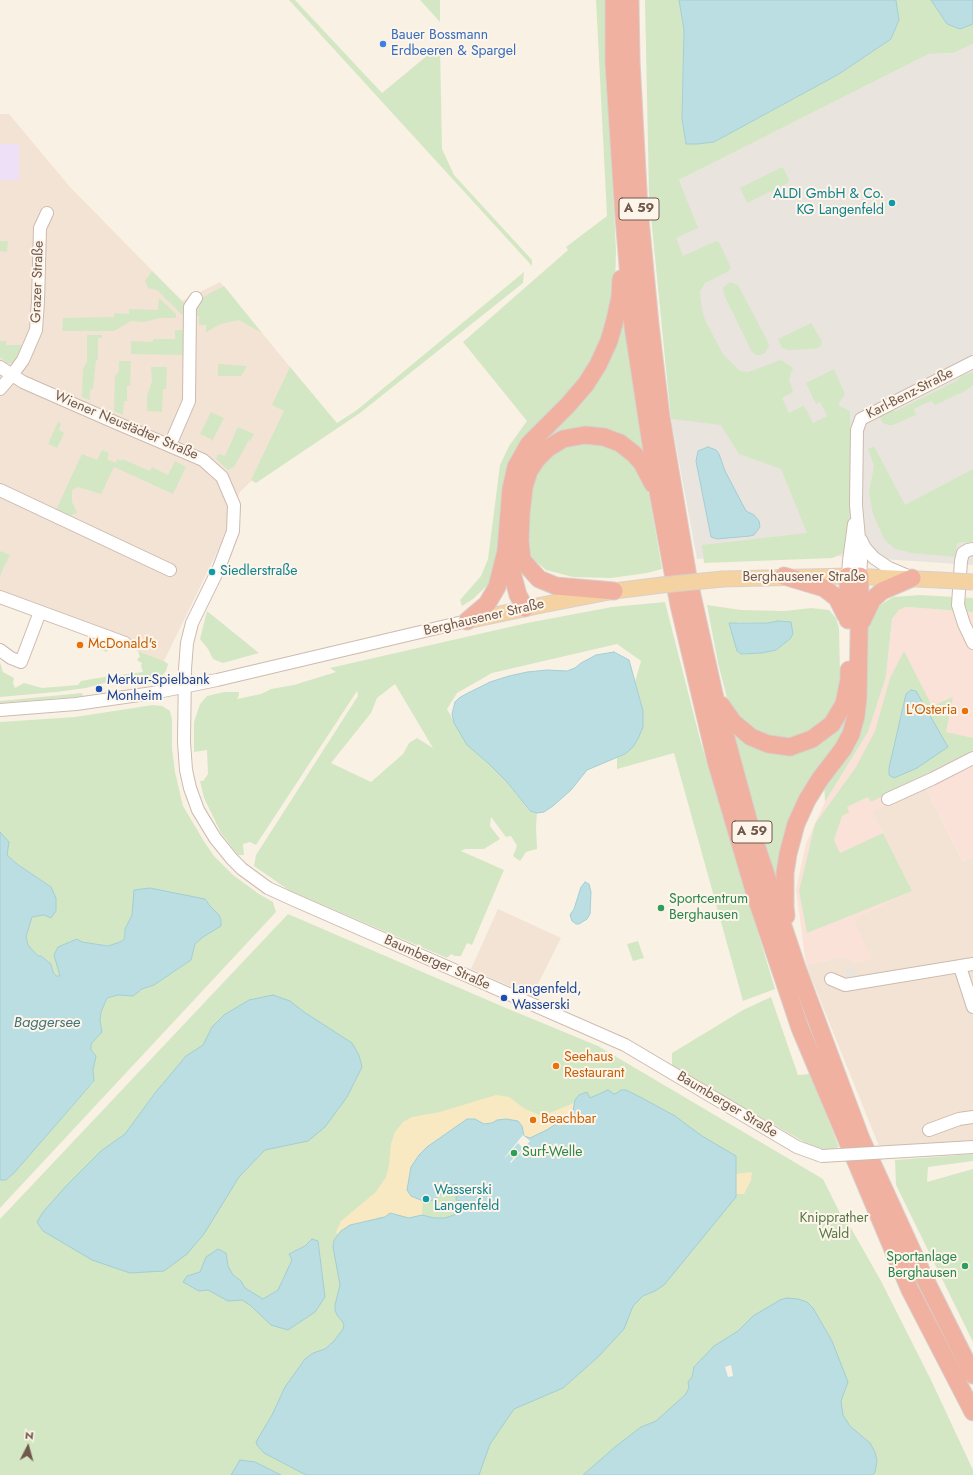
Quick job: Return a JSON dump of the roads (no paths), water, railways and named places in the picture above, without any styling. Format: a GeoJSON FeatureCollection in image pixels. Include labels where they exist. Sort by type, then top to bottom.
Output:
{"type":"FeatureCollection","features":[{"type":"Feature","properties":{"kind":"highway","name":"A 59"},"geometry":{"type":"LineString","coordinates":[[614,0],[614,63],[624,217],[634,326],[659,497],[679,604],[716,760],[756,897],[800,1028],[910,1290],[973,1412]]}},
{"type":"Feature","properties":{"kind":"highway","name":"A 59"},"geometry":{"type":"LineString","coordinates":[[630,0],[631,60],[639,209],[661,417],[688,577],[714,694],[751,830],[797,968],[861,1139],[924,1277],[973,1375]]}},
{"type":"Feature","properties":{"kind":"highway"},"geometry":{"type":"LineString","coordinates":[[467,621],[487,604],[494,595],[497,587],[506,551],[511,489],[516,467],[529,444],[586,384],[598,365],[609,341],[620,297],[624,217]]}},
{"type":"Feature","properties":{"kind":"highway"},"geometry":{"type":"LineString","coordinates":[[525,608],[528,594],[520,541],[524,487],[529,471],[537,459],[548,448],[563,439],[585,435],[604,437],[620,443],[634,454],[642,463],[659,497]]}},
{"type":"Feature","properties":{"kind":"highway"},"geometry":{"type":"LineString","coordinates":[[506,551],[518,596],[525,608]]}},
{"type":"Feature","properties":{"kind":"highway"},"geometry":{"type":"LineString","coordinates":[[522,560],[539,579],[550,583],[573,588],[614,591]]}},
{"type":"Feature","properties":{"kind":"highway"},"geometry":{"type":"LineString","coordinates":[[784,576],[824,588],[829,591],[837,598],[854,625]]}},
{"type":"Feature","properties":{"kind":"highway"},"geometry":{"type":"LineString","coordinates":[[797,968],[785,907],[785,873],[788,854],[796,824],[807,800],[820,779],[843,749],[851,734],[856,716],[858,697],[854,625],[854,576]]}},
{"type":"Feature","properties":{"kind":"highway"},"geometry":{"type":"LineString","coordinates":[[714,694],[732,722],[751,737],[768,744],[790,747],[812,739],[832,724],[844,704],[849,679],[854,625],[872,600],[882,591],[912,578]]}},
{"type":"Feature","properties":{"kind":"main road","name":"Berghausener Straße"},"geometry":{"type":"LineString","coordinates":[[467,621],[614,591],[724,579],[784,576],[854,576],[973,582]]}},
{"type":"Feature","properties":{"kind":"street","name":"Grazer Straße"},"geometry":{"type":"LineString","coordinates":[[0,390],[23,360],[36,330],[40,228],[47,213]]}},
{"type":"Feature","properties":{"kind":"street"},"geometry":{"type":"LineString","coordinates":[[170,445],[189,401],[190,307],[196,298]]}},
{"type":"Feature","properties":{"kind":"street","name":"Karl-Benz-Straße"},"geometry":{"type":"LineString","coordinates":[[854,576],[848,561],[856,505],[857,430],[860,419],[973,362]]}},
{"type":"Feature","properties":{"kind":"street","name":"Wiener Neustädter Straße"},"geometry":{"type":"LineString","coordinates":[[0,367],[23,382],[203,460],[222,477],[234,505],[233,531],[219,568],[192,623],[187,643],[185,687]]}},
{"type":"Feature","properties":{"kind":"street"},"geometry":{"type":"LineString","coordinates":[[0,490],[170,570]]}},
{"type":"Feature","properties":{"kind":"street","name":"Karl-Benz-Straße"},"geometry":{"type":"LineString","coordinates":[[854,576],[861,562],[856,505]]}},
{"type":"Feature","properties":{"kind":"street","name":"Karl-Benz-Straße"},"geometry":{"type":"LineString","coordinates":[[860,537],[865,548],[874,558],[889,568],[912,578]]}},
{"type":"Feature","properties":{"kind":"street"},"geometry":{"type":"LineString","coordinates":[[973,549],[964,553],[958,605],[964,624],[973,643]]}},
{"type":"Feature","properties":{"kind":"street"},"geometry":{"type":"LineString","coordinates":[[0,597],[125,643]]}},
{"type":"Feature","properties":{"kind":"street"},"geometry":{"type":"LineString","coordinates":[[0,650],[11,658],[21,662],[40,612]]}},
{"type":"Feature","properties":{"kind":"street","name":"Berghausener Straße"},"geometry":{"type":"LineString","coordinates":[[0,710],[76,704],[185,687],[467,621]]}},
{"type":"Feature","properties":{"kind":"street","name":"Baumberger Straße"},"geometry":{"type":"LineString","coordinates":[[185,687],[184,742],[186,770],[190,788],[198,810],[215,838],[232,859],[249,875],[268,888],[625,1045],[797,1147],[822,1156],[973,1148]]}},
{"type":"Feature","properties":{"kind":"street"},"geometry":{"type":"LineString","coordinates":[[888,799],[973,758]]}},
{"type":"Feature","properties":{"kind":"street"},"geometry":{"type":"LineString","coordinates":[[831,979],[845,985],[973,964]]}},
{"type":"Feature","properties":{"kind":"street"},"geometry":{"type":"LineString","coordinates":[[960,967],[973,1007]]}},
{"type":"Feature","properties":{"kind":"street"},"geometry":{"type":"LineString","coordinates":[[929,1130],[959,1119],[973,1117]]}},
{"type":"Feature","properties":{"kind":"water"},"geometry":{"type":"Polygon","coordinates":[[[679,0],[896,0],[899,20],[891,39],[839,74],[714,142],[686,144],[682,119],[684,30],[679,0]]]}},
{"type":"Feature","properties":{"kind":"water"},"geometry":{"type":"Polygon","coordinates":[[[931,0],[973,0],[973,24],[960,29],[947,24],[931,0]]]}},
{"type":"Feature","properties":{"kind":"water"},"geometry":{"type":"Polygon","coordinates":[[[708,447],[716,450],[719,454],[725,471],[746,511],[754,515],[759,521],[760,527],[754,535],[717,539],[711,537],[696,461],[698,451],[708,447]]]}},
{"type":"Feature","properties":{"kind":"water"},"geometry":{"type":"Polygon","coordinates":[[[778,621],[791,622],[793,634],[790,639],[776,650],[762,653],[741,654],[737,651],[729,623],[768,623],[778,621]]]}},
{"type":"Feature","properties":{"kind":"water"},"geometry":{"type":"Polygon","coordinates":[[[614,652],[629,660],[643,711],[643,727],[638,739],[633,747],[625,754],[587,770],[571,790],[544,812],[537,813],[530,811],[507,782],[467,745],[454,723],[452,714],[455,702],[459,698],[490,682],[509,676],[547,670],[567,671],[575,668],[596,655],[614,652]]]}},
{"type":"Feature","properties":{"kind":"water"},"geometry":{"type":"Polygon","coordinates":[[[911,690],[916,691],[948,747],[917,768],[894,778],[889,775],[889,768],[906,694],[911,690]]]}},
{"type":"Feature","properties":{"kind":"water","name":"Baggersee"},"geometry":{"type":"Polygon","coordinates":[[[0,832],[9,842],[7,855],[17,864],[51,887],[56,898],[56,911],[51,918],[44,915],[32,917],[26,937],[28,945],[38,956],[41,956],[51,964],[53,972],[56,976],[60,976],[54,955],[58,947],[77,939],[82,942],[108,946],[124,939],[125,929],[132,915],[134,890],[150,888],[205,899],[219,915],[221,920],[221,926],[203,937],[195,944],[191,960],[154,985],[142,989],[133,996],[118,995],[107,998],[101,1012],[100,1020],[102,1032],[91,1044],[91,1050],[96,1056],[93,1070],[94,1081],[14,1173],[6,1180],[0,1180],[0,832]]]}},
{"type":"Feature","properties":{"kind":"water"},"geometry":{"type":"Polygon","coordinates":[[[585,882],[589,884],[591,892],[590,914],[587,919],[579,924],[576,924],[572,921],[570,915],[574,909],[581,887],[585,882]]]}},
{"type":"Feature","properties":{"kind":"water"},"geometry":{"type":"Polygon","coordinates":[[[273,995],[290,1001],[304,1012],[352,1043],[359,1055],[362,1067],[347,1097],[325,1127],[308,1141],[265,1150],[239,1177],[204,1234],[187,1254],[164,1271],[130,1273],[92,1260],[43,1231],[37,1222],[43,1212],[67,1185],[101,1151],[125,1134],[155,1093],[186,1056],[203,1045],[212,1027],[224,1015],[249,1000],[273,995]]]}},
{"type":"Feature","properties":{"kind":"water"},"geometry":{"type":"Polygon","coordinates":[[[608,1090],[614,1094],[621,1090],[626,1090],[642,1098],[675,1116],[702,1136],[736,1156],[736,1197],[664,1285],[643,1296],[633,1306],[624,1329],[598,1357],[563,1388],[514,1409],[490,1444],[479,1475],[306,1475],[264,1453],[256,1442],[272,1415],[285,1387],[305,1359],[313,1353],[325,1349],[334,1341],[343,1329],[344,1325],[335,1310],[340,1285],[333,1247],[334,1240],[341,1231],[350,1225],[385,1217],[390,1213],[409,1218],[422,1215],[434,1218],[445,1218],[454,1215],[459,1211],[462,1208],[463,1202],[456,1200],[456,1184],[430,1201],[423,1201],[411,1196],[407,1190],[411,1167],[419,1155],[427,1147],[467,1119],[475,1119],[484,1124],[506,1119],[518,1121],[522,1126],[524,1136],[530,1138],[547,1130],[569,1115],[573,1111],[575,1100],[579,1095],[587,1092],[590,1098],[608,1090]]]}},
{"type":"Feature","properties":{"kind":"water"},"geometry":{"type":"Polygon","coordinates":[[[312,1239],[318,1241],[325,1297],[315,1312],[288,1330],[271,1325],[250,1305],[242,1300],[228,1301],[208,1290],[199,1291],[183,1282],[187,1276],[200,1272],[206,1257],[218,1249],[226,1253],[228,1266],[233,1275],[241,1281],[245,1288],[263,1299],[278,1290],[292,1260],[289,1254],[305,1246],[312,1239]]]}},
{"type":"Feature","properties":{"kind":"water"},"geometry":{"type":"Polygon","coordinates":[[[787,1298],[807,1302],[813,1308],[832,1341],[848,1382],[841,1401],[843,1415],[850,1426],[870,1443],[875,1452],[877,1461],[873,1475],[583,1475],[641,1427],[656,1421],[685,1395],[689,1388],[688,1382],[692,1377],[694,1367],[714,1346],[738,1331],[753,1316],[780,1300],[787,1298]]]}},
{"type":"Feature","properties":{"kind":"water"},"geometry":{"type":"Polygon","coordinates":[[[240,1460],[255,1462],[281,1475],[231,1475],[240,1460]]]}},
{"type":"Feature","properties":{"kind":"place","name":"Bauer Bossmann Erdbeeren & Spargel"},"geometry":{"type":"Point","coordinates":[383,44]}},
{"type":"Feature","properties":{"kind":"place","name":"ALDI GmbH & Co. KG Langenfeld"},"geometry":{"type":"Point","coordinates":[892,203]}},
{"type":"Feature","properties":{"kind":"place","name":"Siedlerstraße"},"geometry":{"type":"Point","coordinates":[212,572]}},
{"type":"Feature","properties":{"kind":"place","name":"McDonald's"},"geometry":{"type":"Point","coordinates":[80,645]}},
{"type":"Feature","properties":{"kind":"place","name":"Merkur-Spielbank Monheim"},"geometry":{"type":"Point","coordinates":[99,689]}},
{"type":"Feature","properties":{"kind":"place","name":"L'Osteria"},"geometry":{"type":"Point","coordinates":[965,711]}},
{"type":"Feature","properties":{"kind":"place","name":"Sportcentrum Berghausen"},"geometry":{"type":"Point","coordinates":[661,908]}},
{"type":"Feature","properties":{"kind":"place","name":"Langenfeld, Wasserski"},"geometry":{"type":"Point","coordinates":[504,998]}},
{"type":"Feature","properties":{"kind":"place","name":"Seehaus Restaurant"},"geometry":{"type":"Point","coordinates":[556,1066]}},
{"type":"Feature","properties":{"kind":"place","name":"Beachbar"},"geometry":{"type":"Point","coordinates":[533,1120]}},
{"type":"Feature","properties":{"kind":"place","name":"Surf-Welle"},"geometry":{"type":"Point","coordinates":[514,1153]}},
{"type":"Feature","properties":{"kind":"place","name":"Wasserski Langenfeld"},"geometry":{"type":"Point","coordinates":[426,1199]}},
{"type":"Feature","properties":{"kind":"place","name":"Sportanlage Berghausen"},"geometry":{"type":"Point","coordinates":[965,1266]}},
{"type":"Feature","properties":{"kind":"park label","name":"Knipprather Wald"},"geometry":{"type":"Point","coordinates":[834,1228]}}]}
